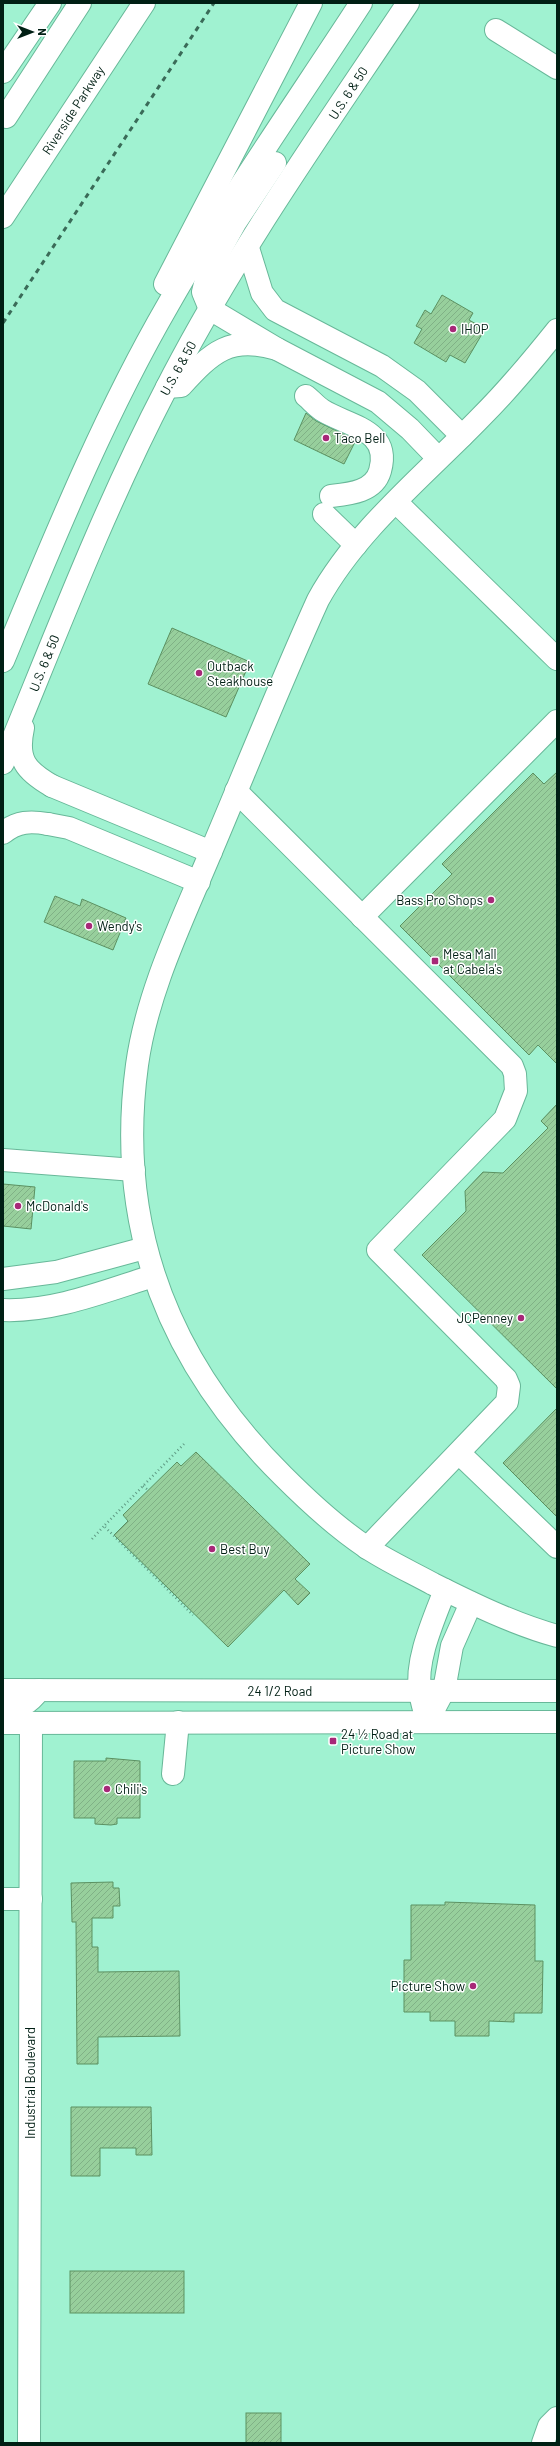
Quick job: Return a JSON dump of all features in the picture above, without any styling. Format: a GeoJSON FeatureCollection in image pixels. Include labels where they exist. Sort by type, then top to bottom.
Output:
{"type":"FeatureCollection","features":[{"type":"Feature","properties":{"kind":"main road"},"geometry":{"type":"LineString","coordinates":[[3,72],[50,3]]}},
{"type":"Feature","properties":{"kind":"main road"},"geometry":{"type":"LineString","coordinates":[[4,118],[80,3]]}},
{"type":"Feature","properties":{"kind":"main road","name":"Riverside Parkway"},"geometry":{"type":"LineString","coordinates":[[3,217],[144,3]]}},
{"type":"Feature","properties":{"kind":"main road"},"geometry":{"type":"LineString","coordinates":[[3,661],[59,525],[107,420],[165,285],[311,3]]}},
{"type":"Feature","properties":{"kind":"main road"},"geometry":{"type":"LineString","coordinates":[[107,420],[167,306],[223,214],[362,3]]}},
{"type":"Feature","properties":{"kind":"main road"},"geometry":{"type":"LineString","coordinates":[[362,3],[298,127],[235,223],[208,272],[203,292],[210,310],[277,349],[378,402],[410,429],[438,458]]}},
{"type":"Feature","properties":{"kind":"main road","name":"U.S. 6 & 50"},"geometry":{"type":"LineString","coordinates":[[3,763],[118,486],[167,387],[210,310],[248,248],[408,3]]}},
{"type":"Feature","properties":{"kind":"main road"},"geometry":{"type":"LineString","coordinates":[[496,30],[557,68]]}},
{"type":"Feature","properties":{"kind":"main road"},"geometry":{"type":"LineString","coordinates":[[248,248],[262,293],[275,310],[382,366],[417,392],[462,436]]}},
{"type":"Feature","properties":{"kind":"main road"},"geometry":{"type":"LineString","coordinates":[[557,330],[510,386],[396,502],[356,545],[331,576],[318,600],[236,791],[156,989],[142,1040],[133,1105],[134,1170],[145,1248],[153,1276],[183,1346],[205,1383],[232,1420],[265,1459],[294,1487],[330,1520],[367,1548],[470,1603],[540,1631],[557,1636]]}},
{"type":"Feature","properties":{"kind":"main road"},"geometry":{"type":"LineString","coordinates":[[167,387],[182,386],[200,365],[221,351],[236,345],[248,343],[277,349]]}},
{"type":"Feature","properties":{"kind":"main road"},"geometry":{"type":"LineString","coordinates":[[306,396],[322,410],[361,428],[376,439],[381,449],[382,460],[380,473],[372,484],[362,490],[327,505],[356,545]]}},
{"type":"Feature","properties":{"kind":"main road"},"geometry":{"type":"LineString","coordinates":[[396,502],[557,659]]}},
{"type":"Feature","properties":{"kind":"main road"},"geometry":{"type":"LineString","coordinates":[[31,695],[22,734],[21,754],[26,768],[52,786],[211,852]]}},
{"type":"Feature","properties":{"kind":"main road"},"geometry":{"type":"LineString","coordinates":[[362,917],[557,721]]}},
{"type":"Feature","properties":{"kind":"main road"},"geometry":{"type":"LineString","coordinates":[[236,791],[512,1066],[515,1074],[516,1091],[514,1101],[498,1128],[378,1250],[506,1379],[509,1386],[507,1402],[367,1548]]}},
{"type":"Feature","properties":{"kind":"main road"},"geometry":{"type":"LineString","coordinates":[[3,833],[11,826],[26,822],[69,828],[199,882]]}},
{"type":"Feature","properties":{"kind":"main road"},"geometry":{"type":"LineString","coordinates":[[3,1160],[134,1170]]}},
{"type":"Feature","properties":{"kind":"main road"},"geometry":{"type":"LineString","coordinates":[[3,1278],[56,1272],[145,1248]]}},
{"type":"Feature","properties":{"kind":"main road"},"geometry":{"type":"LineString","coordinates":[[3,1310],[35,1308],[63,1303],[153,1276]]}},
{"type":"Feature","properties":{"kind":"main road"},"geometry":{"type":"LineString","coordinates":[[459,1453],[557,1547]]}},
{"type":"Feature","properties":{"kind":"main road"},"geometry":{"type":"LineString","coordinates":[[428,1721],[420,1690],[421,1667],[427,1639],[446,1590]]}},
{"type":"Feature","properties":{"kind":"main road"},"geometry":{"type":"LineString","coordinates":[[428,1721],[444,1690],[452,1646],[470,1603]]}},
{"type":"Feature","properties":{"kind":"main road","name":"24 1/2 Road"},"geometry":{"type":"LineString","coordinates":[[3,1690],[557,1691]]}},
{"type":"Feature","properties":{"kind":"main road"},"geometry":{"type":"LineString","coordinates":[[3,1709],[22,1706],[31,1701],[40,1690]]}},
{"type":"Feature","properties":{"kind":"main road"},"geometry":{"type":"LineString","coordinates":[[31,1722],[39,1713],[60,1705],[132,1698],[158,1691]]}},
{"type":"Feature","properties":{"kind":"main road"},"geometry":{"type":"LineString","coordinates":[[3,1723],[428,1721],[557,1722]]}},
{"type":"Feature","properties":{"kind":"main road","name":"Industrial Boulevard"},"geometry":{"type":"LineString","coordinates":[[29,2443],[31,1722]]}},
{"type":"Feature","properties":{"kind":"main road"},"geometry":{"type":"LineString","coordinates":[[173,1774],[178,1722]]}},
{"type":"Feature","properties":{"kind":"main road"},"geometry":{"type":"LineString","coordinates":[[3,1899],[31,1899]]}},
{"type":"Feature","properties":{"kind":"main road"},"geometry":{"type":"LineString","coordinates":[[544,2443],[550,2426],[557,2418]]}},
{"type":"Feature","properties":{"kind":"path"},"geometry":{"type":"LineString","coordinates":[[92,1539],[184,1444]]}},
{"type":"Feature","properties":{"kind":"path"},"geometry":{"type":"LineString","coordinates":[[144,1486],[148,1490]]}},
{"type":"Feature","properties":{"kind":"path"},"geometry":{"type":"LineString","coordinates":[[104,1526],[193,1615]]}},
{"type":"Feature","properties":{"kind":"building","name":"IHOP"},"geometry":{"type":"Polygon","coordinates":[[[442,295],[473,313],[469,320],[485,329],[465,363],[450,355],[446,362],[414,343],[422,329],[416,326],[425,310],[431,314],[442,295]]]}},
{"type":"Feature","properties":{"kind":"building","name":"Taco Bell"},"geometry":{"type":"Polygon","coordinates":[[[306,413],[316,421],[356,440],[344,464],[294,440],[306,413]]]}},
{"type":"Feature","properties":{"kind":"building","name":"Outback Steakhouse"},"geometry":{"type":"Polygon","coordinates":[[[172,628],[250,662],[226,717],[148,684],[172,628]]]}},
{"type":"Feature","properties":{"kind":"building","name":"Bass Pro Shops"},"geometry":{"type":"Polygon","coordinates":[[[557,772],[557,1064],[538,1045],[529,1055],[400,926],[452,874],[442,864],[533,773],[544,784],[557,772]]]}},
{"type":"Feature","properties":{"kind":"building","name":"Wendy's"},"geometry":{"type":"Polygon","coordinates":[[[55,896],[80,906],[82,899],[126,918],[113,950],[44,922],[55,896]]]}},
{"type":"Feature","properties":{"kind":"building","name":"JCPenney"},"geometry":{"type":"Polygon","coordinates":[[[557,1104],[557,1389],[422,1255],[466,1211],[465,1191],[483,1172],[503,1173],[548,1128],[541,1121],[557,1104]]]}},
{"type":"Feature","properties":{"kind":"building","name":"McDonald's"},"geometry":{"type":"Polygon","coordinates":[[[3,1184],[35,1187],[31,1229],[3,1226],[3,1184]]]}},
{"type":"Feature","properties":{"kind":"building"},"geometry":{"type":"Polygon","coordinates":[[[557,1408],[557,1517],[503,1463],[557,1408]]]}},
{"type":"Feature","properties":{"kind":"building","name":"Best Buy"},"geometry":{"type":"Polygon","coordinates":[[[196,1452],[310,1564],[295,1579],[310,1593],[298,1605],[284,1590],[228,1647],[114,1535],[128,1521],[123,1515],[177,1462],[181,1466],[196,1452]]]}},
{"type":"Feature","properties":{"kind":"building","name":"Chili's"},"geometry":{"type":"Polygon","coordinates":[[[106,1758],[140,1761],[140,1818],[117,1818],[117,1824],[111,1825],[95,1824],[95,1818],[74,1818],[74,1761],[106,1761],[106,1758]]]}},
{"type":"Feature","properties":{"kind":"building"},"geometry":{"type":"Polygon","coordinates":[[[113,1882],[113,1888],[119,1888],[120,1906],[113,1906],[113,1918],[92,1918],[92,1947],[98,1947],[98,1972],[179,1971],[180,2036],[98,2037],[98,2064],[77,2064],[76,1922],[72,1922],[71,1883],[113,1882]]]}},
{"type":"Feature","properties":{"kind":"building","name":"Picture Show"},"geometry":{"type":"Polygon","coordinates":[[[445,1902],[535,1905],[535,1961],[543,1961],[542,2013],[514,2013],[514,2022],[489,2021],[489,2036],[455,2036],[455,2021],[430,2021],[430,2012],[404,2012],[404,1960],[411,1960],[411,1905],[445,1905],[445,1902]]]}},
{"type":"Feature","properties":{"kind":"building"},"geometry":{"type":"Polygon","coordinates":[[[71,2107],[151,2107],[152,2155],[136,2155],[136,2148],[100,2148],[100,2176],[71,2176],[71,2107]]]}},
{"type":"Feature","properties":{"kind":"building"},"geometry":{"type":"Polygon","coordinates":[[[70,2271],[184,2271],[184,2313],[70,2313],[70,2271]]]}},
{"type":"Feature","properties":{"kind":"building"},"geometry":{"type":"Polygon","coordinates":[[[246,2413],[281,2413],[281,2443],[246,2443],[246,2413]]]}},
{"type":"Feature","properties":{"kind":"railway"},"geometry":{"type":"LineString","coordinates":[[3,323],[214,3]]}},
{"type":"Feature","properties":{"kind":"place","name":"IHOP"},"geometry":{"type":"Point","coordinates":[453,329]}},
{"type":"Feature","properties":{"kind":"place","name":"Taco Bell"},"geometry":{"type":"Point","coordinates":[326,438]}},
{"type":"Feature","properties":{"kind":"place","name":"Outback Steakhouse"},"geometry":{"type":"Point","coordinates":[199,673]}},
{"type":"Feature","properties":{"kind":"place","name":"Bass Pro Shops"},"geometry":{"type":"Point","coordinates":[491,900]}},
{"type":"Feature","properties":{"kind":"place","name":"Wendy's"},"geometry":{"type":"Point","coordinates":[89,926]}},
{"type":"Feature","properties":{"kind":"place","name":"Mesa Mall at Cabela's"},"geometry":{"type":"Point","coordinates":[435,961]}},
{"type":"Feature","properties":{"kind":"place","name":"McDonald's"},"geometry":{"type":"Point","coordinates":[18,1206]}},
{"type":"Feature","properties":{"kind":"place","name":"JCPenney"},"geometry":{"type":"Point","coordinates":[521,1318]}},
{"type":"Feature","properties":{"kind":"place","name":"Best Buy"},"geometry":{"type":"Point","coordinates":[212,1549]}},
{"type":"Feature","properties":{"kind":"place","name":"24 ½ Road at Picture Show"},"geometry":{"type":"Point","coordinates":[333,1741]}},
{"type":"Feature","properties":{"kind":"place","name":"Chili's"},"geometry":{"type":"Point","coordinates":[107,1789]}},
{"type":"Feature","properties":{"kind":"place","name":"Picture Show"},"geometry":{"type":"Point","coordinates":[473,1986]}}]}
